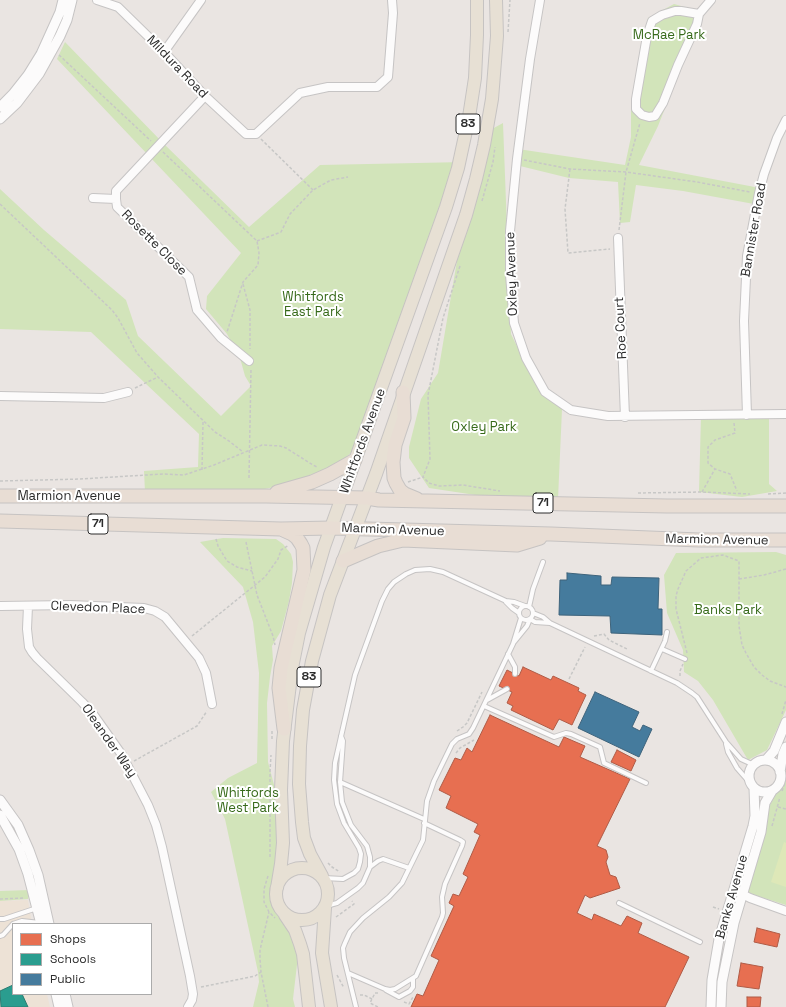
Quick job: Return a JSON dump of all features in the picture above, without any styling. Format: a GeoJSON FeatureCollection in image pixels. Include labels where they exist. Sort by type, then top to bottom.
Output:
{"type":"FeatureCollection","features":[{"type":"Feature","properties":{"kind":"highway"},"geometry":{"type":"LineString","coordinates":[[403,392],[404,418],[395,445],[393,462],[394,478],[400,490],[420,501]]}},
{"type":"Feature","properties":{"kind":"highway"},"geometry":{"type":"LineString","coordinates":[[266,496],[312,482],[356,460]]}},
{"type":"Feature","properties":{"kind":"highway","name":"Marmion Avenue"},"geometry":{"type":"LineString","coordinates":[[0,496],[343,497],[378,500],[667,506],[786,503]]}},
{"type":"Feature","properties":{"kind":"highway","name":"Marmion Avenue"},"geometry":{"type":"LineString","coordinates":[[0,521],[281,529],[331,528],[700,540],[785,541]]}},
{"type":"Feature","properties":{"kind":"highway"},"geometry":{"type":"LineString","coordinates":[[278,728],[278,688],[281,668],[304,570],[303,548],[301,544],[297,538],[281,529]]}},
{"type":"Feature","properties":{"kind":"highway"},"geometry":{"type":"LineString","coordinates":[[343,561],[378,546],[403,540],[517,545],[551,534]]}},
{"type":"Feature","properties":{"kind":"main road","name":"Whitfords Avenue"},"geometry":{"type":"LineString","coordinates":[[277,888],[282,864],[284,843],[278,728],[299,633],[331,528],[446,207],[458,168],[469,117],[475,78],[477,0]]}},
{"type":"Feature","properties":{"kind":"main road","name":"Whitfords Avenue"},"geometry":{"type":"LineString","coordinates":[[323,877],[307,846],[302,822],[299,784],[300,746],[305,699],[312,661],[328,602],[356,529],[466,215],[484,145],[492,99],[497,36],[496,0]]}},
{"type":"Feature","properties":{"kind":"main road"},"geometry":{"type":"LineString","coordinates":[[277,888],[279,881],[284,875],[290,870],[297,868],[305,867],[312,869],[323,877]]}},
{"type":"Feature","properties":{"kind":"main road","name":"83"},"geometry":{"type":"LineString","coordinates":[[323,877],[328,885],[329,892],[325,907],[322,953],[331,1007]]}},
{"type":"Feature","properties":{"kind":"main road","name":"83"},"geometry":{"type":"LineString","coordinates":[[277,888],[277,901],[280,917],[295,930],[303,954],[309,1007]]}},
{"type":"Feature","properties":{"kind":"main road"},"geometry":{"type":"LineString","coordinates":[[280,917],[306,920],[321,913],[325,907]]}},
{"type":"Feature","properties":{"kind":"street"},"geometry":{"type":"LineString","coordinates":[[0,107],[13,94],[28,75],[41,54],[60,12],[63,0]]}},
{"type":"Feature","properties":{"kind":"street"},"geometry":{"type":"LineString","coordinates":[[0,119],[16,103],[39,74],[60,36],[67,20],[72,0]]}},
{"type":"Feature","properties":{"kind":"street","name":"Mildura Road"},"geometry":{"type":"LineString","coordinates":[[97,0],[118,7],[164,52],[205,96],[246,134],[256,134]]}},
{"type":"Feature","properties":{"kind":"street"},"geometry":{"type":"LineString","coordinates":[[164,52],[201,0]]}},
{"type":"Feature","properties":{"kind":"street"},"geometry":{"type":"LineString","coordinates":[[256,134],[300,93],[328,87],[376,87],[388,77],[393,13],[392,0]]}},
{"type":"Feature","properties":{"kind":"street","name":"Oxley Avenue"},"geometry":{"type":"LineString","coordinates":[[540,0],[530,59],[517,159],[510,231],[510,275],[514,323],[526,358],[545,392],[571,410],[608,416],[626,417],[786,414]]}},
{"type":"Feature","properties":{"kind":"street"},"geometry":{"type":"LineString","coordinates":[[699,14],[681,10],[662,15],[652,21],[647,36],[636,99],[636,109],[642,115],[649,117],[655,116],[697,24],[699,14],[711,0]]}},
{"type":"Feature","properties":{"kind":"street","name":"Rosette Close"},"geometry":{"type":"LineString","coordinates":[[205,96],[116,191],[117,207],[189,277],[197,310],[221,338],[249,361]]}},
{"type":"Feature","properties":{"kind":"street","name":"Bannister Road"},"geometry":{"type":"LineString","coordinates":[[747,415],[744,321],[747,256],[764,174],[777,138],[786,120]]}},
{"type":"Feature","properties":{"kind":"street","name":"Rosette Close"},"geometry":{"type":"LineString","coordinates":[[93,198],[116,199]]}},
{"type":"Feature","properties":{"kind":"street","name":"Roe Court"},"geometry":{"type":"LineString","coordinates":[[618,238],[626,417]]}},
{"type":"Feature","properties":{"kind":"street"},"geometry":{"type":"LineString","coordinates":[[0,396],[104,398],[128,392]]}},
{"type":"Feature","properties":{"kind":"street","name":"Clevedon Place"},"geometry":{"type":"LineString","coordinates":[[0,606],[70,605],[150,609],[166,617],[199,658],[206,673],[212,704]]}},
{"type":"Feature","properties":{"kind":"street","name":"Oleander Way"},"geometry":{"type":"LineString","coordinates":[[28,606],[27,629],[32,652],[93,714],[128,765],[148,805],[156,825],[164,855],[192,989],[192,1000],[188,1007]]}},
{"type":"Feature","properties":{"kind":"street"},"geometry":{"type":"LineString","coordinates":[[766,760],[774,751],[786,722]]}},
{"type":"Feature","properties":{"kind":"street"},"geometry":{"type":"LineString","coordinates":[[780,772],[775,764],[766,760],[759,761],[754,765],[749,774],[752,786],[762,792],[772,791],[779,784],[783,754],[786,747]]}},
{"type":"Feature","properties":{"kind":"street","name":"Banks Avenue"},"geometry":{"type":"LineString","coordinates":[[711,1007],[712,980],[719,939],[753,826],[754,816],[752,786]]}},
{"type":"Feature","properties":{"kind":"street","name":"Banks Avenue"},"geometry":{"type":"LineString","coordinates":[[721,1007],[722,982],[728,946],[761,832],[765,803],[772,791]]}},
{"type":"Feature","properties":{"kind":"street"},"geometry":{"type":"LineString","coordinates":[[0,800],[18,825],[29,850],[38,876],[44,923]]}},
{"type":"Feature","properties":{"kind":"street"},"geometry":{"type":"LineString","coordinates":[[0,815],[19,849],[28,874],[37,908],[44,923]]}},
{"type":"Feature","properties":{"kind":"street"},"geometry":{"type":"LineString","coordinates":[[734,889],[750,898],[786,911]]}},
{"type":"Feature","properties":{"kind":"street"},"geometry":{"type":"LineString","coordinates":[[56,995],[59,1007]]}},
{"type":"Feature","properties":{"kind":"street"},"geometry":{"type":"LineString","coordinates":[[65,995],[68,1007]]}},
{"type":"Feature","properties":{"kind":"lane"},"geometry":{"type":"LineString","coordinates":[[527,606],[544,562]]}},
{"type":"Feature","properties":{"kind":"lane"},"geometry":{"type":"LineString","coordinates":[[323,877],[343,878],[354,873],[358,869],[361,854],[340,814],[334,780],[335,763],[355,675],[382,601],[388,589],[394,582],[415,570],[430,569],[443,572],[506,601],[527,606],[532,610],[533,614],[543,617],[550,623],[677,683],[697,697],[726,742],[741,759],[754,765]]}},
{"type":"Feature","properties":{"kind":"lane"},"geometry":{"type":"LineString","coordinates":[[356,1007],[343,948],[350,932],[363,918],[398,889],[409,868],[422,840],[428,796],[452,744],[455,740],[469,734],[472,731],[513,644],[521,618],[519,613],[506,601]]}},
{"type":"Feature","properties":{"kind":"lane"},"geometry":{"type":"LineString","coordinates":[[519,613],[521,608],[527,606]]}},
{"type":"Feature","properties":{"kind":"lane"},"geometry":{"type":"LineString","coordinates":[[513,644],[527,626],[533,614]]}},
{"type":"Feature","properties":{"kind":"lane"},"geometry":{"type":"LineString","coordinates":[[521,618],[526,620],[530,619],[535,622],[550,623]]}},
{"type":"Feature","properties":{"kind":"lane"},"geometry":{"type":"LineString","coordinates":[[527,626],[535,622]]}},
{"type":"Feature","properties":{"kind":"lane"},"geometry":{"type":"LineString","coordinates":[[652,671],[662,649],[667,632]]}},
{"type":"Feature","properties":{"kind":"lane"},"geometry":{"type":"LineString","coordinates":[[662,649],[685,659]]}},
{"type":"Feature","properties":{"kind":"lane"},"geometry":{"type":"LineString","coordinates":[[508,654],[515,667],[515,674]]}},
{"type":"Feature","properties":{"kind":"lane"},"geometry":{"type":"LineString","coordinates":[[487,700],[507,689]]}},
{"type":"Feature","properties":{"kind":"lane"},"geometry":{"type":"LineString","coordinates":[[484,706],[554,737],[566,733],[571,734],[600,747],[604,763],[646,783]]}},
{"type":"Feature","properties":{"kind":"lane"},"geometry":{"type":"LineString","coordinates":[[325,907],[337,903],[358,888],[363,883],[370,867],[370,857],[367,846],[351,825],[344,809],[340,782],[343,741],[341,736]]}},
{"type":"Feature","properties":{"kind":"lane"},"geometry":{"type":"LineString","coordinates":[[726,742],[728,752],[737,768],[752,786]]}},
{"type":"Feature","properties":{"kind":"lane"},"geometry":{"type":"LineString","coordinates":[[340,782],[424,821],[463,842],[445,884],[442,897],[442,918],[416,976],[395,989],[384,989]]}},
{"type":"Feature","properties":{"kind":"lane"},"geometry":{"type":"LineString","coordinates":[[370,867],[383,859],[409,868]]}},
{"type":"Feature","properties":{"kind":"lane"},"geometry":{"type":"LineString","coordinates":[[619,902],[700,942]]}},
{"type":"Feature","properties":{"kind":"lane"},"geometry":{"type":"LineString","coordinates":[[0,919],[37,908]]}},
{"type":"Feature","properties":{"kind":"lane"},"geometry":{"type":"LineString","coordinates":[[16,923],[22,921],[37,923]]}},
{"type":"Feature","properties":{"kind":"lane"},"geometry":{"type":"LineString","coordinates":[[0,936],[3,935],[12,925]]}},
{"type":"Feature","properties":{"kind":"lane"},"geometry":{"type":"LineString","coordinates":[[348,973],[399,997],[410,991],[413,987],[413,978]]}},
{"type":"Feature","properties":{"kind":"path"},"geometry":{"type":"LineString","coordinates":[[618,238],[626,172],[642,115]]}},
{"type":"Feature","properties":{"kind":"path"},"geometry":{"type":"LineString","coordinates":[[256,134],[313,190]]}},
{"type":"Feature","properties":{"kind":"path"},"geometry":{"type":"LineString","coordinates":[[517,159],[570,169],[626,172],[759,193]]}},
{"type":"Feature","properties":{"kind":"path"},"geometry":{"type":"LineString","coordinates":[[570,169],[565,209],[568,253],[618,248]]}},
{"type":"Feature","properties":{"kind":"path"},"geometry":{"type":"LineString","coordinates":[[221,338],[227,334],[243,282],[258,265],[259,253],[257,241],[281,232],[290,214],[313,190],[331,180],[348,177]]}},
{"type":"Feature","properties":{"kind":"path"},"geometry":{"type":"LineString","coordinates":[[0,204],[112,310],[137,353],[158,377],[215,432],[243,452]]}},
{"type":"Feature","properties":{"kind":"path"},"geometry":{"type":"LineString","coordinates":[[128,392],[158,377]]}},
{"type":"Feature","properties":{"kind":"path"},"geometry":{"type":"LineString","coordinates":[[734,415],[735,433],[715,440],[708,447],[708,462],[715,469],[730,474],[737,491]]}},
{"type":"Feature","properties":{"kind":"path"},"geometry":{"type":"LineString","coordinates":[[202,470],[203,421]]}},
{"type":"Feature","properties":{"kind":"path"},"geometry":{"type":"LineString","coordinates":[[0,481],[109,478],[163,474],[184,475],[202,470],[262,445],[280,446],[291,450],[312,466],[321,467]]}},
{"type":"Feature","properties":{"kind":"path"},"geometry":{"type":"LineString","coordinates":[[249,478],[250,449]]}},
{"type":"Feature","properties":{"kind":"path"},"geometry":{"type":"LineString","coordinates":[[702,492],[715,469]]}},
{"type":"Feature","properties":{"kind":"path"},"geometry":{"type":"LineString","coordinates":[[423,474],[425,480],[433,485],[462,485],[502,491]]}},
{"type":"Feature","properties":{"kind":"path"},"geometry":{"type":"LineString","coordinates":[[633,494],[702,492],[752,494]]}},
{"type":"Feature","properties":{"kind":"path"},"geometry":{"type":"LineString","coordinates":[[765,494],[786,503]]}},
{"type":"Feature","properties":{"kind":"path"},"geometry":{"type":"LineString","coordinates":[[216,537],[218,546],[227,560],[237,567],[252,571]]}},
{"type":"Feature","properties":{"kind":"path"},"geometry":{"type":"LineString","coordinates":[[246,542],[254,586],[273,636],[275,649]]}},
{"type":"Feature","properties":{"kind":"path"},"geometry":{"type":"LineString","coordinates":[[186,641],[269,573],[278,559],[281,550],[288,546]]}},
{"type":"Feature","properties":{"kind":"path"},"geometry":{"type":"LineString","coordinates":[[680,676],[680,671],[687,654],[677,613],[676,602],[678,588],[686,571],[701,558],[723,555],[739,561],[739,626],[742,645],[754,667],[762,675],[770,681],[786,687]]}},
{"type":"Feature","properties":{"kind":"path"},"geometry":{"type":"LineString","coordinates":[[739,579],[764,575],[786,569]]}},
{"type":"Feature","properties":{"kind":"path"},"geometry":{"type":"LineString","coordinates":[[569,679],[590,636],[604,634],[609,640],[627,649]]}},
{"type":"Feature","properties":{"kind":"path"},"geometry":{"type":"LineString","coordinates":[[454,732],[463,727],[481,693],[485,689]]}},
{"type":"Feature","properties":{"kind":"path"},"geometry":{"type":"LineString","coordinates":[[128,765],[197,726],[212,704]]}},
{"type":"Feature","properties":{"kind":"path"},"geometry":{"type":"LineString","coordinates":[[272,742],[278,728]]}},
{"type":"Feature","properties":{"kind":"path"},"geometry":{"type":"LineString","coordinates":[[453,757],[460,748],[474,740]]}},
{"type":"Feature","properties":{"kind":"path"},"geometry":{"type":"LineString","coordinates":[[270,857],[271,749]]}},
{"type":"Feature","properties":{"kind":"path"},"geometry":{"type":"LineString","coordinates":[[778,807],[786,809]]}},
{"type":"Feature","properties":{"kind":"path"},"geometry":{"type":"LineString","coordinates":[[269,871],[263,894],[264,902],[269,912],[280,917]]}},
{"type":"Feature","properties":{"kind":"path"},"geometry":{"type":"LineString","coordinates":[[0,899],[34,897]]}},
{"type":"Feature","properties":{"kind":"path"},"geometry":{"type":"LineString","coordinates":[[713,907],[719,909]]}},
{"type":"Feature","properties":{"kind":"path"},"geometry":{"type":"LineString","coordinates":[[268,1007],[261,972],[260,950],[269,912]]}},
{"type":"Feature","properties":{"kind":"path"},"geometry":{"type":"LineString","coordinates":[[192,989],[255,976],[261,972]]}},
{"type":"Feature","properties":{"kind":"path"},"geometry":{"type":"LineString","coordinates":[[376,993],[370,1003],[378,1007]]}},
{"type":"Feature","properties":{"kind":"shaded area"},"geometry":{"type":"Polygon","coordinates":[[[28,900],[32,923],[12,923],[12,995],[47,995],[50,1007],[0,1007],[0,901],[28,900]]]}},
{"type":"Feature","properties":{"kind":"green space","name":"McRae Park"},"geometry":{"type":"Polygon","coordinates":[[[674,4],[703,12],[658,126],[639,165],[760,188],[754,204],[683,191],[636,185],[630,222],[620,223],[618,182],[569,178],[520,166],[518,149],[625,165],[631,137],[631,111],[648,18],[674,4]]]}},
{"type":"Feature","properties":{"kind":"green space","name":"Whitfords East Park"},"geometry":{"type":"Polygon","coordinates":[[[65,42],[163,143],[249,227],[320,165],[465,162],[356,448],[340,463],[285,485],[254,491],[145,492],[144,471],[198,467],[199,434],[91,332],[0,329],[0,189],[44,230],[126,300],[138,336],[221,416],[251,386],[245,376],[240,358],[227,334],[206,309],[207,296],[241,253],[57,59],[65,42]]]}},
{"type":"Feature","properties":{"kind":"green space","name":"Oxley Park"},"geometry":{"type":"Polygon","coordinates":[[[503,123],[511,334],[533,379],[548,397],[562,409],[558,499],[489,497],[429,488],[409,458],[409,447],[421,399],[438,373],[459,249],[492,129],[503,123]]]}},
{"type":"Feature","properties":{"kind":"green space"},"geometry":{"type":"Polygon","coordinates":[[[769,415],[769,484],[777,491],[742,497],[699,492],[701,416],[769,415]]]}},
{"type":"Feature","properties":{"kind":"green space","name":"Whitfords West Park"},"geometry":{"type":"Polygon","coordinates":[[[223,538],[276,539],[283,544],[291,554],[293,562],[289,601],[281,631],[272,646],[273,660],[267,703],[268,762],[283,819],[280,855],[270,894],[276,913],[288,928],[298,956],[293,999],[295,1007],[253,1007],[259,982],[258,972],[225,819],[211,792],[228,778],[257,763],[259,673],[253,622],[243,587],[200,542],[223,538]]]}},
{"type":"Feature","properties":{"kind":"green space","name":"Banks Park"},"geometry":{"type":"Polygon","coordinates":[[[776,552],[786,555],[786,710],[767,750],[748,760],[713,700],[698,681],[684,672],[683,650],[667,613],[664,575],[676,553],[776,552]]]}},
{"type":"Feature","properties":{"kind":"green space"},"geometry":{"type":"Polygon","coordinates":[[[786,769],[786,905],[748,893],[770,805],[782,783],[786,769]]]}},
{"type":"Feature","properties":{"kind":"green space"},"geometry":{"type":"Polygon","coordinates":[[[784,842],[786,843],[786,887],[771,882],[784,842]]]}},
{"type":"Feature","properties":{"kind":"green space"},"geometry":{"type":"Polygon","coordinates":[[[30,890],[28,899],[0,901],[0,891],[30,890]]]}},
{"type":"Feature","properties":{"kind":"building: Shops"},"geometry":{"type":"Polygon","coordinates":[[[523,667],[551,680],[553,676],[579,688],[578,691],[586,695],[572,725],[559,719],[553,730],[511,710],[513,706],[507,703],[512,692],[499,686],[507,670],[519,676],[523,667]]]}},
{"type":"Feature","properties":{"kind":"building: Shops"},"geometry":{"type":"Polygon","coordinates":[[[490,715],[559,747],[564,737],[585,746],[580,757],[630,779],[597,846],[606,850],[608,857],[606,862],[610,875],[616,877],[620,888],[590,898],[585,895],[577,913],[592,920],[594,914],[621,926],[627,916],[642,923],[638,933],[689,957],[665,1007],[411,1007],[417,994],[423,996],[439,960],[431,956],[454,906],[449,903],[453,894],[459,896],[468,877],[463,874],[480,835],[474,832],[478,824],[446,808],[451,796],[439,790],[455,758],[461,760],[467,748],[472,752],[490,715]]]}},
{"type":"Feature","properties":{"kind":"building: Shops"},"geometry":{"type":"Polygon","coordinates":[[[617,750],[636,760],[631,771],[611,762],[617,750]]]}},
{"type":"Feature","properties":{"kind":"building: Shops"},"geometry":{"type":"Polygon","coordinates":[[[757,928],[780,934],[777,947],[754,942],[757,928]]]}},
{"type":"Feature","properties":{"kind":"building: Shops"},"geometry":{"type":"Polygon","coordinates":[[[741,963],[763,967],[759,989],[737,986],[741,963]]]}},
{"type":"Feature","properties":{"kind":"building: Shops"},"geometry":{"type":"Polygon","coordinates":[[[747,997],[761,997],[760,1007],[747,1007],[747,997]]]}},
{"type":"Feature","properties":{"kind":"building: Schools"},"geometry":{"type":"Polygon","coordinates":[[[12,985],[12,995],[22,995],[28,1007],[1,1007],[0,991],[12,985]]]}},
{"type":"Feature","properties":{"kind":"building: Public"},"geometry":{"type":"Polygon","coordinates":[[[567,573],[601,576],[601,585],[611,585],[612,577],[659,578],[658,609],[662,609],[662,635],[611,633],[610,616],[559,615],[560,580],[567,580],[567,573]]]}},
{"type":"Feature","properties":{"kind":"building: Public"},"geometry":{"type":"Polygon","coordinates":[[[595,692],[639,712],[632,727],[640,731],[643,725],[652,729],[639,757],[578,728],[595,692]]]}}]}
